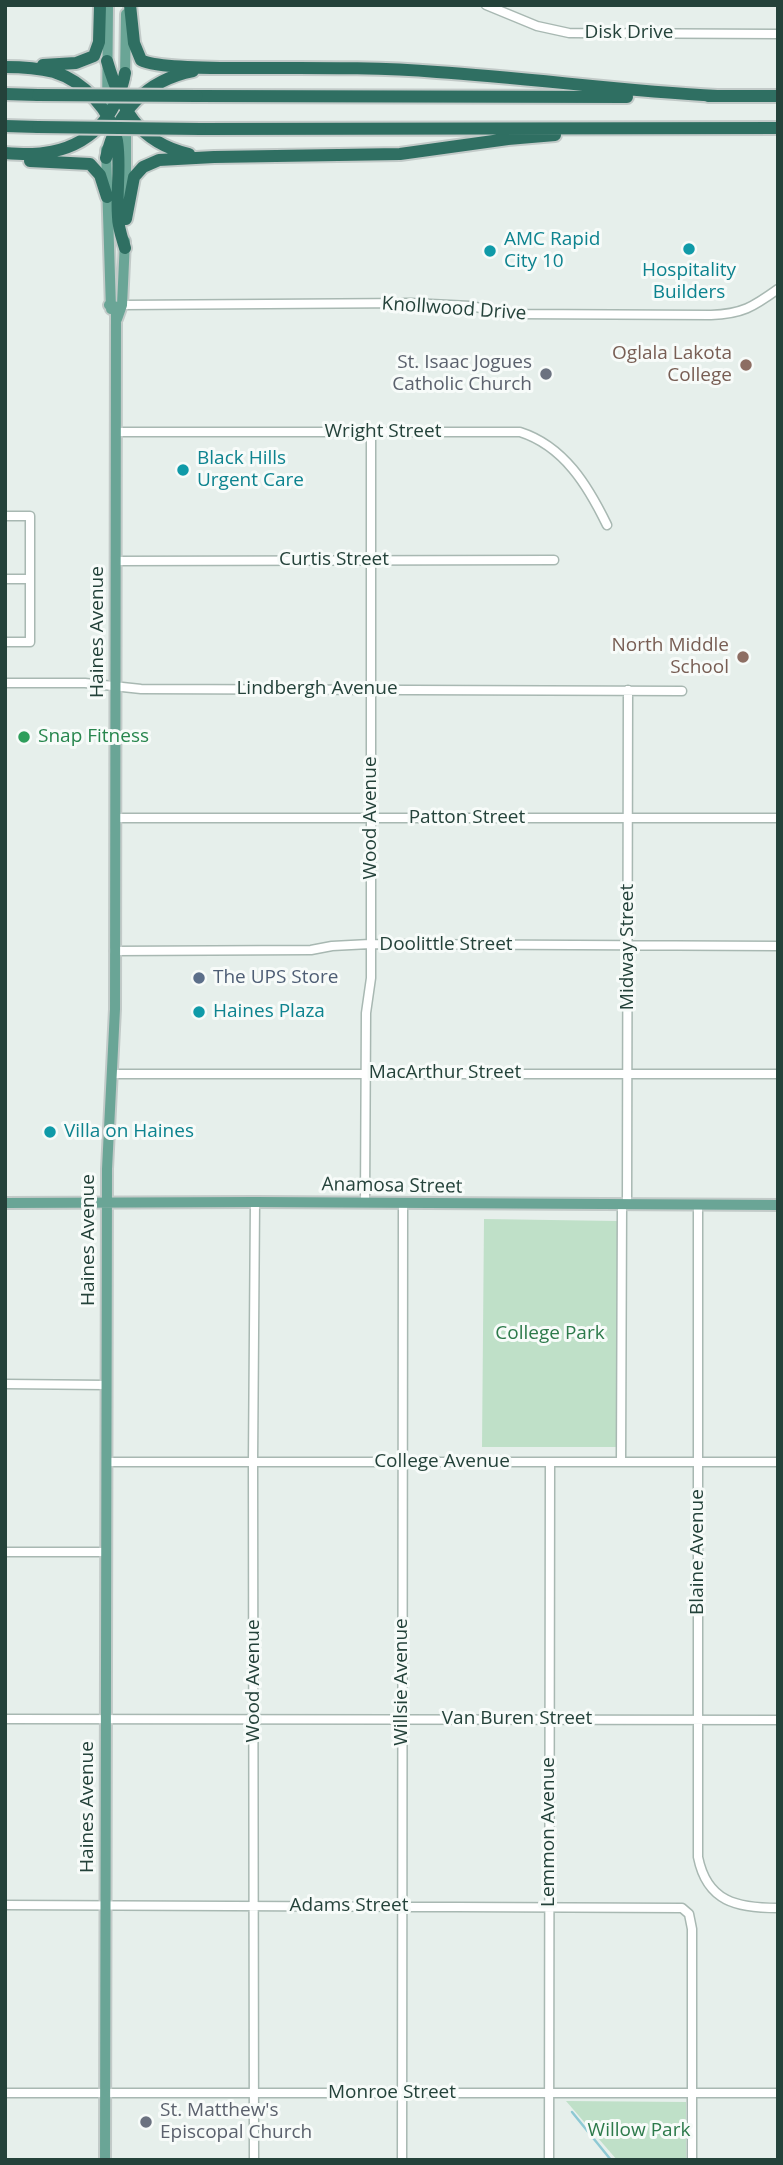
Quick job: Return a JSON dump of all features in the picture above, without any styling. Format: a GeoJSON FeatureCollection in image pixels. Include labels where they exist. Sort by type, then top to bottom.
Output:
{"type":"FeatureCollection","features":[{"type":"Feature","properties":{"kind":"highway"},"geometry":{"type":"LineString","coordinates":[[5,66],[67,64],[90,59],[97,50],[100,5]]}},
{"type":"Feature","properties":{"kind":"highway"},"geometry":{"type":"LineString","coordinates":[[128,5],[136,50],[141,60],[154,64],[225,68],[425,71],[717,96]]}},
{"type":"Feature","properties":{"kind":"highway"},"geometry":{"type":"LineString","coordinates":[[107,61],[126,111],[140,130],[157,142],[187,154],[214,157]]}},
{"type":"Feature","properties":{"kind":"highway"},"geometry":{"type":"LineString","coordinates":[[5,66],[45,70],[67,78],[88,92],[101,106],[114,132],[118,158],[118,218],[125,248]]}},
{"type":"Feature","properties":{"kind":"highway"},"geometry":{"type":"LineString","coordinates":[[106,158],[114,132],[126,111],[143,93],[162,80],[192,71],[225,68]]}},
{"type":"Feature","properties":{"kind":"highway"},"geometry":{"type":"LineString","coordinates":[[5,156],[43,154],[86,137],[107,117],[120,96],[125,73]]}},
{"type":"Feature","properties":{"kind":"highway"},"geometry":{"type":"LineString","coordinates":[[5,94],[778,96]]}},
{"type":"Feature","properties":{"kind":"highway"},"geometry":{"type":"LineString","coordinates":[[5,126],[778,128]]}},
{"type":"Feature","properties":{"kind":"highway"},"geometry":{"type":"LineString","coordinates":[[126,219],[131,186],[137,172],[159,160],[400,154],[508,139],[553,136],[578,128]]}},
{"type":"Feature","properties":{"kind":"highway"},"geometry":{"type":"LineString","coordinates":[[5,156],[90,164],[100,175],[107,197]]}},
{"type":"Feature","properties":{"kind":"main road"},"geometry":{"type":"LineString","coordinates":[[108,5],[107,231],[109,305],[116,309],[116,321]]}},
{"type":"Feature","properties":{"kind":"main road","name":"Haines Avenue"},"geometry":{"type":"LineString","coordinates":[[105,2160],[107,1144],[112,1074],[114,951],[116,321],[122,305],[125,248],[125,73],[128,5]]}},
{"type":"Feature","properties":{"kind":"main road"},"geometry":{"type":"LineString","coordinates":[[107,231],[115,251],[115,295],[122,305]]}},
{"type":"Feature","properties":{"kind":"main road","name":"Anamosa Street"},"geometry":{"type":"LineString","coordinates":[[5,1203],[778,1206]]}},
{"type":"Feature","properties":{"kind":"street","name":"Disk Drive"},"geometry":{"type":"LineString","coordinates":[[486,5],[537,26],[569,33],[778,34]]}},
{"type":"Feature","properties":{"kind":"street","name":"Knollwood Drive"},"geometry":{"type":"LineString","coordinates":[[122,305],[411,303],[470,306],[514,314],[711,315],[743,311],[778,289]]}},
{"type":"Feature","properties":{"kind":"street","name":"Wright Street"},"geometry":{"type":"LineString","coordinates":[[115,432],[507,430],[544,442],[571,467],[594,499],[607,525]]}},
{"type":"Feature","properties":{"kind":"street","name":"Wood Avenue"},"geometry":{"type":"LineString","coordinates":[[365,1203],[366,1013],[371,978],[372,432]]}},
{"type":"Feature","properties":{"kind":"street"},"geometry":{"type":"LineString","coordinates":[[5,516],[30,516],[30,642],[5,642]]}},
{"type":"Feature","properties":{"kind":"street","name":"Curtis Street"},"geometry":{"type":"LineString","coordinates":[[115,561],[554,560]]}},
{"type":"Feature","properties":{"kind":"street"},"geometry":{"type":"LineString","coordinates":[[5,579],[30,579]]}},
{"type":"Feature","properties":{"kind":"street","name":"Lindbergh Avenue"},"geometry":{"type":"LineString","coordinates":[[5,683],[85,683],[141,689],[682,691]]}},
{"type":"Feature","properties":{"kind":"street","name":"Midway Street"},"geometry":{"type":"LineString","coordinates":[[621,1462],[628,1074],[628,690]]}},
{"type":"Feature","properties":{"kind":"street","name":"Patton Street"},"geometry":{"type":"LineString","coordinates":[[115,818],[778,818]]}},
{"type":"Feature","properties":{"kind":"street","name":"Doolittle Street"},"geometry":{"type":"LineString","coordinates":[[114,951],[311,950],[370,944],[778,946]]}},
{"type":"Feature","properties":{"kind":"street","name":"MacArthur Street"},"geometry":{"type":"LineString","coordinates":[[112,1074],[778,1074]]}},
{"type":"Feature","properties":{"kind":"street","name":"Wood Avenue"},"geometry":{"type":"LineString","coordinates":[[254,2160],[255,1202]]}},
{"type":"Feature","properties":{"kind":"street","name":"Willsie Avenue"},"geometry":{"type":"LineString","coordinates":[[402,2160],[403,1204]]}},
{"type":"Feature","properties":{"kind":"street","name":"Blaine Avenue"},"geometry":{"type":"LineString","coordinates":[[698,1206],[698,1857],[704,1875],[716,1894],[740,1906],[778,1908]]}},
{"type":"Feature","properties":{"kind":"street"},"geometry":{"type":"LineString","coordinates":[[5,1384],[107,1385]]}},
{"type":"Feature","properties":{"kind":"street","name":"College Avenue"},"geometry":{"type":"LineString","coordinates":[[107,1462],[778,1462]]}},
{"type":"Feature","properties":{"kind":"street","name":"Lemmon Avenue"},"geometry":{"type":"LineString","coordinates":[[549,2160],[550,1462]]}},
{"type":"Feature","properties":{"kind":"street"},"geometry":{"type":"LineString","coordinates":[[5,1552],[106,1552]]}},
{"type":"Feature","properties":{"kind":"street","name":"Van Buren Street"},"geometry":{"type":"LineString","coordinates":[[5,1719],[778,1720]]}},
{"type":"Feature","properties":{"kind":"street","name":"Adams Street"},"geometry":{"type":"LineString","coordinates":[[5,1905],[687,1910],[692,1929],[692,2094]]}},
{"type":"Feature","properties":{"kind":"street","name":"Monroe Street"},"geometry":{"type":"LineString","coordinates":[[5,2092],[778,2093]]}},
{"type":"Feature","properties":{"kind":"street"},"geometry":{"type":"LineString","coordinates":[[692,2094],[692,2160]]}},
{"type":"Feature","properties":{"kind":"green space","name":"College Park"},"geometry":{"type":"Polygon","coordinates":[[[484,1219],[617,1221],[617,1447],[482,1447],[484,1219]]]}},
{"type":"Feature","properties":{"kind":"green space","name":"Willow Park"},"geometry":{"type":"Polygon","coordinates":[[[566,2101],[686,2102],[686,2160],[617,2160],[566,2101]]]}},
{"type":"Feature","properties":{"kind":"waterway"},"geometry":{"type":"LineString","coordinates":[[572,2112],[611,2160]]}},
{"type":"Feature","properties":{"kind":"place","name":"Hospitality Builders"},"geometry":{"type":"Point","coordinates":[689,249]}},
{"type":"Feature","properties":{"kind":"place","name":"AMC Rapid City 10"},"geometry":{"type":"Point","coordinates":[490,251]}},
{"type":"Feature","properties":{"kind":"place","name":"Oglala Lakota College"},"geometry":{"type":"Point","coordinates":[746,365]}},
{"type":"Feature","properties":{"kind":"place","name":"St. Isaac Jogues Catholic Church"},"geometry":{"type":"Point","coordinates":[546,374]}},
{"type":"Feature","properties":{"kind":"place","name":"Black Hills Urgent Care"},"geometry":{"type":"Point","coordinates":[183,470]}},
{"type":"Feature","properties":{"kind":"place","name":"North Middle School"},"geometry":{"type":"Point","coordinates":[743,657]}},
{"type":"Feature","properties":{"kind":"place","name":"Snap Fitness"},"geometry":{"type":"Point","coordinates":[24,737]}},
{"type":"Feature","properties":{"kind":"place","name":"The UPS Store"},"geometry":{"type":"Point","coordinates":[199,978]}},
{"type":"Feature","properties":{"kind":"place","name":"Haines Plaza"},"geometry":{"type":"Point","coordinates":[199,1012]}},
{"type":"Feature","properties":{"kind":"place","name":"Villa on Haines"},"geometry":{"type":"Point","coordinates":[50,1132]}},
{"type":"Feature","properties":{"kind":"place","name":"St. Matthew's Episcopal Church"},"geometry":{"type":"Point","coordinates":[146,2122]}}]}
